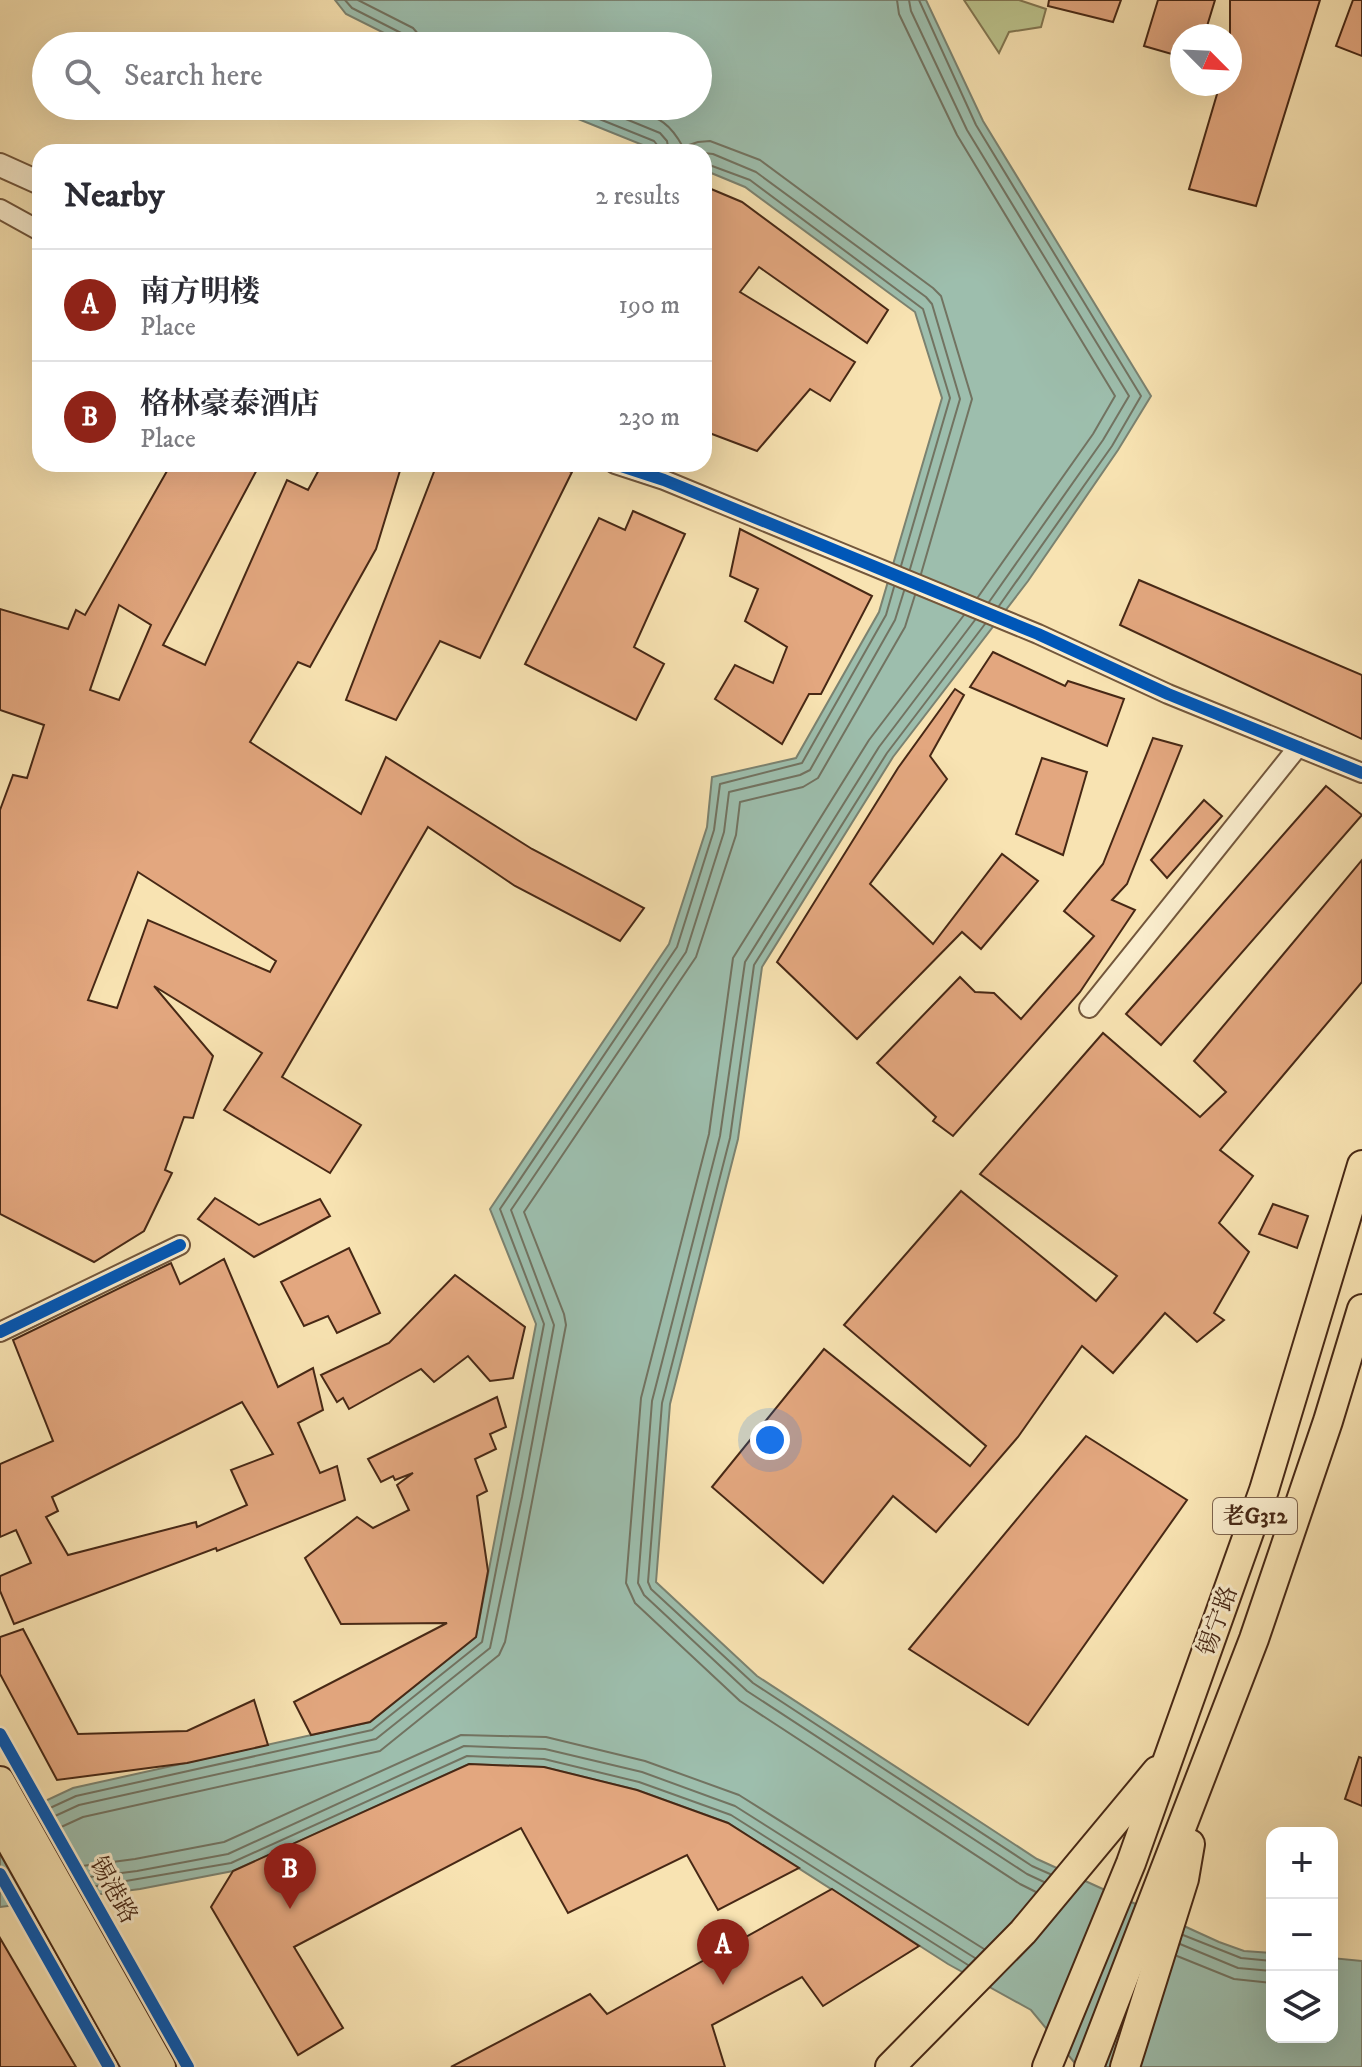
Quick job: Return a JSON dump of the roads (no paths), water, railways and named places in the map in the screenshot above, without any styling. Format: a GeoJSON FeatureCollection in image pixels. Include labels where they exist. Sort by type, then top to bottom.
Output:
{"type":"FeatureCollection","features":[{"type":"Feature","properties":{"kind":"main road","name":"锡宁路"},"geometry":{"type":"LineString","coordinates":[[1047,2067],[1131,1863],[1264,1490],[1362,1165]]}},
{"type":"Feature","properties":{"kind":"main road","name":"锡宁路"},"geometry":{"type":"LineString","coordinates":[[1089,2067],[1173,1879],[1202,1776],[1254,1639],[1328,1421],[1362,1309]]}},
{"type":"Feature","properties":{"kind":"main road"},"geometry":{"type":"LineString","coordinates":[[890,2067],[1023,1932],[1170,1756]]}},
{"type":"Feature","properties":{"kind":"main road","name":"锡港路"},"geometry":{"type":"LineString","coordinates":[[0,1781],[7,1822],[161,2067]]}},
{"type":"Feature","properties":{"kind":"main road"},"geometry":{"type":"LineString","coordinates":[[1125,2067],[1173,1879]]}},
{"type":"Feature","properties":{"kind":"main road","name":"锡港路"},"geometry":{"type":"LineString","coordinates":[[47,1886],[137,2067]]}},
{"type":"Feature","properties":{"kind":"street"},"geometry":{"type":"LineString","coordinates":[[0,165],[32,179]]}},
{"type":"Feature","properties":{"kind":"street"},"geometry":{"type":"LineString","coordinates":[[0,209],[32,227]]}},
{"type":"Feature","properties":{"kind":"street"},"geometry":{"type":"LineString","coordinates":[[640,472],[1038,634],[1168,694],[1362,773]]}},
{"type":"Feature","properties":{"kind":"street"},"geometry":{"type":"LineString","coordinates":[[1089,1008],[1298,747]]}},
{"type":"Feature","properties":{"kind":"street"},"geometry":{"type":"LineString","coordinates":[[0,1332],[180,1245]]}},
{"type":"Feature","properties":{"kind":"water"},"geometry":{"type":"Polygon","coordinates":[[[335,0],[926,0],[983,121],[1151,396],[1118,450],[1028,581],[893,757],[762,967],[738,1139],[670,1404],[656,1582],[757,1676],[1037,1859],[1219,1942],[1244,1951],[1266,1953],[1266,2043],[1338,2043],[1338,1959],[1362,1961],[1362,2067],[1078,2067],[1031,2010],[948,1964],[728,1823],[637,1790],[544,1767],[469,1764],[233,1871],[140,1889],[0,1907],[0,1822],[73,1788],[370,1722],[476,1637],[536,1324],[490,1209],[669,944],[707,827],[712,777],[796,758],[879,612],[942,398],[915,312],[745,187],[712,173],[712,144],[640,144],[581,120],[712,120],[712,32],[382,32],[346,14],[335,0]]]}},
{"type":"Feature","properties":{"kind":"place","name":"格林豪泰酒店"},"geometry":{"type":"Point","coordinates":[290,1909]}},
{"type":"Feature","properties":{"kind":"place","name":"南方明楼"},"geometry":{"type":"Point","coordinates":[723,1985]}}]}
